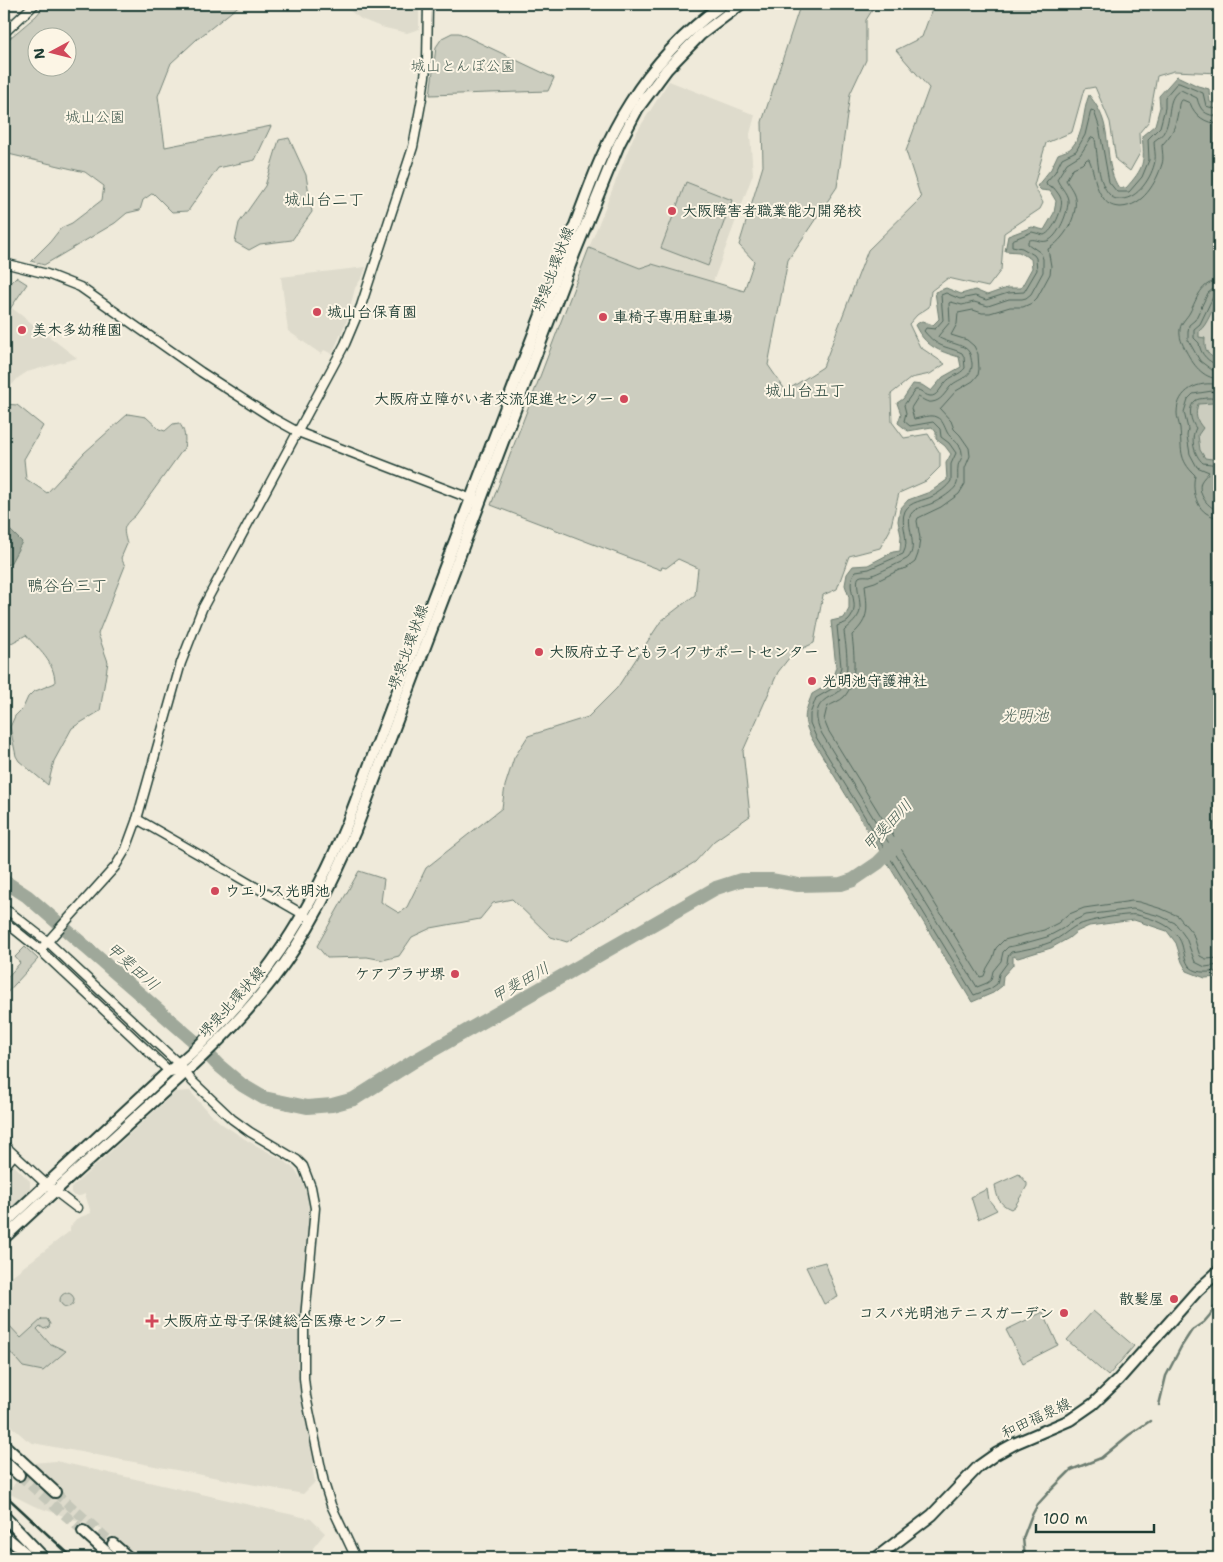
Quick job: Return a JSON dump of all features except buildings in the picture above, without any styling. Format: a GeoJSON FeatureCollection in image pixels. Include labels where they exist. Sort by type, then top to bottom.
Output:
{"type":"FeatureCollection","features":[{"type":"Feature","properties":{"kind":"main road","name":"堺泉北環状線"},"geometry":{"type":"LineString","coordinates":[[4,1224],[50,1188],[185,1073],[196,1056],[210,1042],[239,1020],[291,954],[308,917],[334,880],[355,830],[433,622],[566,249],[610,139],[629,104],[659,63],[691,30],[723,4]]}},
{"type":"Feature","properties":{"kind":"main road","name":"堺泉北環状線"},"geometry":{"type":"LineString","coordinates":[[475,501],[619,144],[638,108],[667,69],[700,35],[741,4]]}},
{"type":"Feature","properties":{"kind":"main road","name":"堺泉北環状線"},"geometry":{"type":"LineString","coordinates":[[4,1238],[50,1188],[170,1071],[179,1064],[196,1056]]}},
{"type":"Feature","properties":{"kind":"main road","name":"和田福泉線"},"geometry":{"type":"LineString","coordinates":[[876,1558],[932,1515],[980,1466],[996,1454],[1016,1443],[1070,1420],[1093,1404],[1118,1380],[1196,1291],[1219,1271]]}},
{"type":"Feature","properties":{"kind":"main road"},"geometry":{"type":"LineString","coordinates":[[4,1445],[55,1492]]}},
{"type":"Feature","properties":{"kind":"main road"},"geometry":{"type":"LineString","coordinates":[[4,1461],[19,1476]]}},
{"type":"Feature","properties":{"kind":"main road"},"geometry":{"type":"LineString","coordinates":[[4,1516],[44,1558]]}},
{"type":"Feature","properties":{"kind":"main road"},"geometry":{"type":"LineString","coordinates":[[82,1530],[113,1558]]}},
{"type":"Feature","properties":{"kind":"main road"},"geometry":{"type":"LineString","coordinates":[[4,1535],[31,1558]]}},
{"type":"Feature","properties":{"kind":"main road"},"geometry":{"type":"LineString","coordinates":[[114,1544],[129,1558]]}},
{"type":"Feature","properties":{"kind":"street"},"geometry":{"type":"LineString","coordinates":[[4,33],[35,4]]}},
{"type":"Feature","properties":{"kind":"street"},"geometry":{"type":"LineString","coordinates":[[40,950],[115,867],[126,849],[137,819],[181,663],[202,609],[345,344],[361,306],[413,147],[427,62],[428,4]]}},
{"type":"Feature","properties":{"kind":"street"},"geometry":{"type":"LineString","coordinates":[[4,263],[47,274],[80,288],[201,372],[298,432],[475,501]]}},
{"type":"Feature","properties":{"kind":"street"},"geometry":{"type":"LineString","coordinates":[[137,819],[308,917]]}},
{"type":"Feature","properties":{"kind":"street"},"geometry":{"type":"LineString","coordinates":[[4,909],[48,942],[179,1064],[185,1073],[232,1119],[303,1166],[311,1186],[315,1208],[304,1329],[306,1396],[324,1484],[331,1505],[356,1558]]}},
{"type":"Feature","properties":{"kind":"street"},"geometry":{"type":"LineString","coordinates":[[4,922],[40,950],[170,1071],[185,1073]]}},
{"type":"Feature","properties":{"kind":"street"},"geometry":{"type":"LineString","coordinates":[[4,1145],[50,1188],[77,1208]]}},
{"type":"Feature","properties":{"kind":"street"},"geometry":{"type":"LineString","coordinates":[[4,1167],[14,1155]]}},
{"type":"Feature","properties":{"kind":"shaded area"},"geometry":{"type":"Polygon","coordinates":[[[344,4],[419,4],[419,29],[407,33],[381,27],[361,19],[344,4]]]}},
{"type":"Feature","properties":{"kind":"shaded area","name":"大阪障害者職業能力開発校"},"geometry":{"type":"Polygon","coordinates":[[[669,81],[755,115],[750,134],[753,174],[713,282],[652,264],[640,268],[589,248],[633,138],[669,81]]]}},
{"type":"Feature","properties":{"kind":"shaded area","name":"城山台保育園"},"geometry":{"type":"Polygon","coordinates":[[[366,267],[363,276],[355,288],[347,320],[332,354],[324,350],[321,354],[288,331],[281,277],[366,267]]]}},
{"type":"Feature","properties":{"kind":"shaded area","name":"美木多幼稚園"},"geometry":{"type":"Polygon","coordinates":[[[4,302],[77,358],[27,372],[18,378],[4,394],[4,302]]]}},
{"type":"Feature","properties":{"kind":"shaded area","name":"大阪府立母子保健総合医療センター"},"geometry":{"type":"Polygon","coordinates":[[[190,1091],[207,1111],[222,1124],[285,1161],[296,1171],[303,1182],[308,1197],[310,1224],[297,1361],[301,1396],[315,1465],[312,1466],[315,1482],[303,1494],[33,1443],[12,1427],[4,1416],[4,1282],[70,1231],[70,1227],[78,1218],[91,1213],[85,1194],[74,1196],[71,1193],[71,1188],[175,1092],[190,1091]]]}},
{"type":"Feature","properties":{"kind":"shaded area"},"geometry":{"type":"Polygon","coordinates":[[[4,1156],[30,1181],[30,1193],[4,1217],[4,1156]]]}},
{"type":"Feature","properties":{"kind":"shaded area"},"geometry":{"type":"Polygon","coordinates":[[[56,1461],[311,1519],[325,1533],[313,1548],[314,1558],[136,1558],[107,1532],[34,1506],[8,1493],[23,1472],[51,1496],[59,1487],[32,1463],[56,1461]]]}},
{"type":"Feature","properties":{"kind":"green space","name":"城山公園"},"geometry":{"type":"Polygon","coordinates":[[[46,4],[241,4],[171,63],[158,96],[165,147],[271,126],[255,160],[218,168],[188,211],[172,212],[153,193],[143,200],[140,210],[127,213],[115,223],[44,265],[31,261],[61,228],[72,223],[102,200],[104,186],[85,172],[4,153],[4,43],[36,16],[46,4]]]}},
{"type":"Feature","properties":{"kind":"green space"},"geometry":{"type":"Polygon","coordinates":[[[812,4],[876,4],[866,20],[866,60],[850,94],[837,187],[788,260],[768,365],[786,391],[823,367],[868,250],[921,198],[906,151],[929,88],[896,50],[922,37],[934,4],[1219,4],[1219,73],[1174,71],[1157,76],[1149,121],[1139,133],[1140,153],[1130,171],[1116,160],[1110,122],[1095,87],[1084,89],[1072,132],[1046,143],[1034,185],[1043,203],[1040,209],[1004,233],[1001,270],[988,287],[948,278],[931,291],[929,307],[917,315],[909,324],[920,347],[945,364],[930,374],[911,378],[891,394],[892,422],[904,438],[928,434],[940,453],[940,467],[926,481],[899,493],[890,530],[880,548],[849,556],[837,589],[823,595],[814,643],[793,653],[778,672],[743,751],[750,816],[714,841],[695,862],[567,942],[551,937],[512,899],[493,903],[480,919],[431,928],[412,937],[399,956],[383,960],[367,957],[327,958],[317,946],[359,871],[384,879],[381,902],[399,913],[407,907],[426,868],[502,808],[505,786],[514,758],[528,736],[588,717],[617,688],[661,621],[695,595],[698,568],[678,559],[666,568],[662,567],[661,570],[491,505],[589,248],[640,268],[652,264],[744,291],[754,261],[739,245],[763,166],[762,122],[799,9],[812,4]]]}},
{"type":"Feature","properties":{"kind":"green space","name":"城山とんぼ公園"},"geometry":{"type":"Polygon","coordinates":[[[452,33],[459,33],[554,78],[548,91],[430,95],[436,47],[442,38],[452,33]]]}},
{"type":"Feature","properties":{"kind":"green space"},"geometry":{"type":"Polygon","coordinates":[[[289,138],[306,175],[312,212],[292,240],[260,244],[249,250],[235,242],[239,223],[265,186],[279,140],[289,138]]]}},
{"type":"Feature","properties":{"kind":"green space"},"geometry":{"type":"Polygon","coordinates":[[[686,182],[732,200],[708,266],[661,248],[686,182]]]}},
{"type":"Feature","properties":{"kind":"green space"},"geometry":{"type":"Polygon","coordinates":[[[1219,235],[1219,551],[1168,407],[1219,235]]]}},
{"type":"Feature","properties":{"kind":"green space"},"geometry":{"type":"Polygon","coordinates":[[[16,277],[27,284],[4,315],[4,289],[16,277]]]}},
{"type":"Feature","properties":{"kind":"green space"},"geometry":{"type":"Polygon","coordinates":[[[4,404],[17,405],[43,426],[24,459],[26,479],[47,493],[84,453],[128,414],[146,417],[159,429],[165,431],[173,424],[179,423],[185,438],[184,448],[135,516],[126,525],[124,531],[127,544],[121,558],[125,566],[98,634],[108,662],[100,711],[72,728],[54,761],[48,785],[19,761],[16,756],[10,727],[15,716],[23,708],[28,697],[33,692],[55,683],[49,662],[26,635],[4,647],[4,404]]]}},
{"type":"Feature","properties":{"kind":"green space"},"geometry":{"type":"Polygon","coordinates":[[[25,947],[38,959],[4,996],[4,981],[20,963],[15,957],[25,947]]]}},
{"type":"Feature","properties":{"kind":"green space"},"geometry":{"type":"Polygon","coordinates":[[[1019,1174],[1027,1183],[1027,1186],[1015,1206],[1011,1209],[999,1200],[995,1185],[1019,1174]]]}},
{"type":"Feature","properties":{"kind":"green space"},"geometry":{"type":"Polygon","coordinates":[[[987,1189],[989,1200],[997,1210],[978,1219],[971,1197],[987,1189]]]}},
{"type":"Feature","properties":{"kind":"green space"},"geometry":{"type":"Polygon","coordinates":[[[825,1262],[838,1297],[824,1304],[806,1267],[825,1262]]]}},
{"type":"Feature","properties":{"kind":"green space"},"geometry":{"type":"Polygon","coordinates":[[[67,1293],[72,1295],[74,1300],[72,1305],[67,1307],[62,1305],[60,1300],[62,1295],[67,1293]]]}},
{"type":"Feature","properties":{"kind":"green space"},"geometry":{"type":"Polygon","coordinates":[[[1093,1311],[1134,1346],[1108,1376],[1067,1340],[1093,1311]]]}},
{"type":"Feature","properties":{"kind":"green space"},"geometry":{"type":"Polygon","coordinates":[[[1043,1312],[1058,1345],[1023,1363],[1006,1330],[1043,1312]]]}},
{"type":"Feature","properties":{"kind":"green space"},"geometry":{"type":"Polygon","coordinates":[[[42,1319],[47,1319],[50,1324],[49,1327],[44,1329],[40,1326],[37,1329],[49,1343],[66,1351],[43,1371],[23,1367],[4,1345],[4,1326],[7,1323],[21,1338],[42,1319]]]}},
{"type":"Feature","properties":{"kind":"water","name":"光明池"},"geometry":{"type":"Polygon","coordinates":[[[1177,76],[1209,89],[1210,102],[1219,105],[1219,299],[1205,325],[1199,331],[1199,337],[1205,338],[1205,346],[1208,352],[1212,357],[1219,360],[1219,406],[1213,403],[1198,404],[1196,414],[1203,428],[1198,435],[1200,450],[1205,458],[1219,461],[1219,481],[1212,486],[1219,502],[1219,977],[1205,978],[1187,971],[1176,943],[1167,931],[1134,920],[1089,926],[1051,948],[1018,958],[1013,956],[1013,965],[1003,976],[1002,986],[993,993],[972,1002],[812,739],[805,722],[806,712],[812,694],[831,683],[836,667],[831,621],[844,618],[849,609],[849,597],[845,585],[847,574],[853,566],[868,565],[893,552],[900,551],[901,536],[898,521],[900,509],[908,500],[930,492],[947,480],[946,463],[951,454],[936,439],[936,432],[932,427],[908,431],[898,423],[901,414],[897,403],[903,399],[913,384],[922,385],[931,391],[943,377],[961,367],[959,357],[933,347],[923,338],[915,325],[922,321],[933,325],[939,319],[935,292],[946,288],[961,294],[975,290],[987,295],[1007,288],[1021,288],[1032,268],[1031,259],[1019,252],[1005,251],[1008,236],[1032,227],[1044,230],[1054,213],[1056,201],[1050,191],[1041,190],[1037,186],[1051,169],[1058,154],[1069,150],[1076,141],[1081,129],[1089,95],[1098,108],[1104,123],[1110,165],[1115,181],[1119,188],[1126,188],[1137,175],[1142,165],[1142,136],[1155,125],[1160,107],[1159,96],[1177,76]]]}},
{"type":"Feature","properties":{"kind":"water"},"geometry":{"type":"Polygon","coordinates":[[[4,524],[22,542],[10,564],[4,565],[4,524]]]}},
{"type":"Feature","properties":{"kind":"waterway","name":"甲斐田川"},"geometry":{"type":"LineString","coordinates":[[4,881],[27,896],[242,1085],[264,1098],[307,1107],[332,1105],[354,1099],[414,1061],[716,888],[741,880],[771,880],[798,885],[841,884],[853,880],[878,863],[897,844]]}},
{"type":"Feature","properties":{"kind":"waterway"},"geometry":{"type":"LineString","coordinates":[[1159,1405],[1166,1376],[1181,1347],[1192,1330],[1204,1322],[1210,1315],[1219,1299]]}},
{"type":"Feature","properties":{"kind":"waterway"},"geometry":{"type":"LineString","coordinates":[[1025,1558],[1023,1538],[1038,1504],[1071,1470],[1101,1458],[1150,1421]]}},
{"type":"Feature","properties":{"kind":"tunnel"},"geometry":{"type":"LineString","coordinates":[[19,1475],[83,1531]]}},
{"type":"Feature","properties":{"kind":"tunnel"},"geometry":{"type":"LineString","coordinates":[[55,1492],[113,1544]]}},
{"type":"Feature","properties":{"kind":"railway"},"geometry":{"type":"LineString","coordinates":[[4,1494],[73,1558]]}},
{"type":"Feature","properties":{"kind":"place","name":"大阪障害者職業能力開発校"},"geometry":{"type":"Point","coordinates":[672,211]}},
{"type":"Feature","properties":{"kind":"place","name":"城山台保育園"},"geometry":{"type":"Point","coordinates":[317,312]}},
{"type":"Feature","properties":{"kind":"place","name":"車椅子専用駐車場"},"geometry":{"type":"Point","coordinates":[603,317]}},
{"type":"Feature","properties":{"kind":"place","name":"美木多幼稚園"},"geometry":{"type":"Point","coordinates":[22,330]}},
{"type":"Feature","properties":{"kind":"place","name":"大阪府立障がい者交流促進センター"},"geometry":{"type":"Point","coordinates":[624,399]}},
{"type":"Feature","properties":{"kind":"place","name":"大阪府立子どもライフサポートセンター"},"geometry":{"type":"Point","coordinates":[539,652]}},
{"type":"Feature","properties":{"kind":"place","name":"光明池守護神社"},"geometry":{"type":"Point","coordinates":[812,681]}},
{"type":"Feature","properties":{"kind":"place","name":"ウエリス光明池"},"geometry":{"type":"Point","coordinates":[215,891]}},
{"type":"Feature","properties":{"kind":"place","name":"ケアプラザ堺"},"geometry":{"type":"Point","coordinates":[455,974]}},
{"type":"Feature","properties":{"kind":"place","name":"散髪屋"},"geometry":{"type":"Point","coordinates":[1174,1299]}},
{"type":"Feature","properties":{"kind":"place","name":"コスパ光明池テニスガーデン"},"geometry":{"type":"Point","coordinates":[1064,1313]}},
{"type":"Feature","properties":{"kind":"place","name":"大阪府立母子保健総合医療センター"},"geometry":{"type":"Point","coordinates":[152,1321]}},
{"type":"Feature","properties":{"kind":"district","name":"城山台二丁"},"geometry":{"type":"Point","coordinates":[324,199]}},
{"type":"Feature","properties":{"kind":"district","name":"城山台五丁"},"geometry":{"type":"Point","coordinates":[805,390]}},
{"type":"Feature","properties":{"kind":"district","name":"鴨谷台三丁"},"geometry":{"type":"Point","coordinates":[67,585]}}]}
